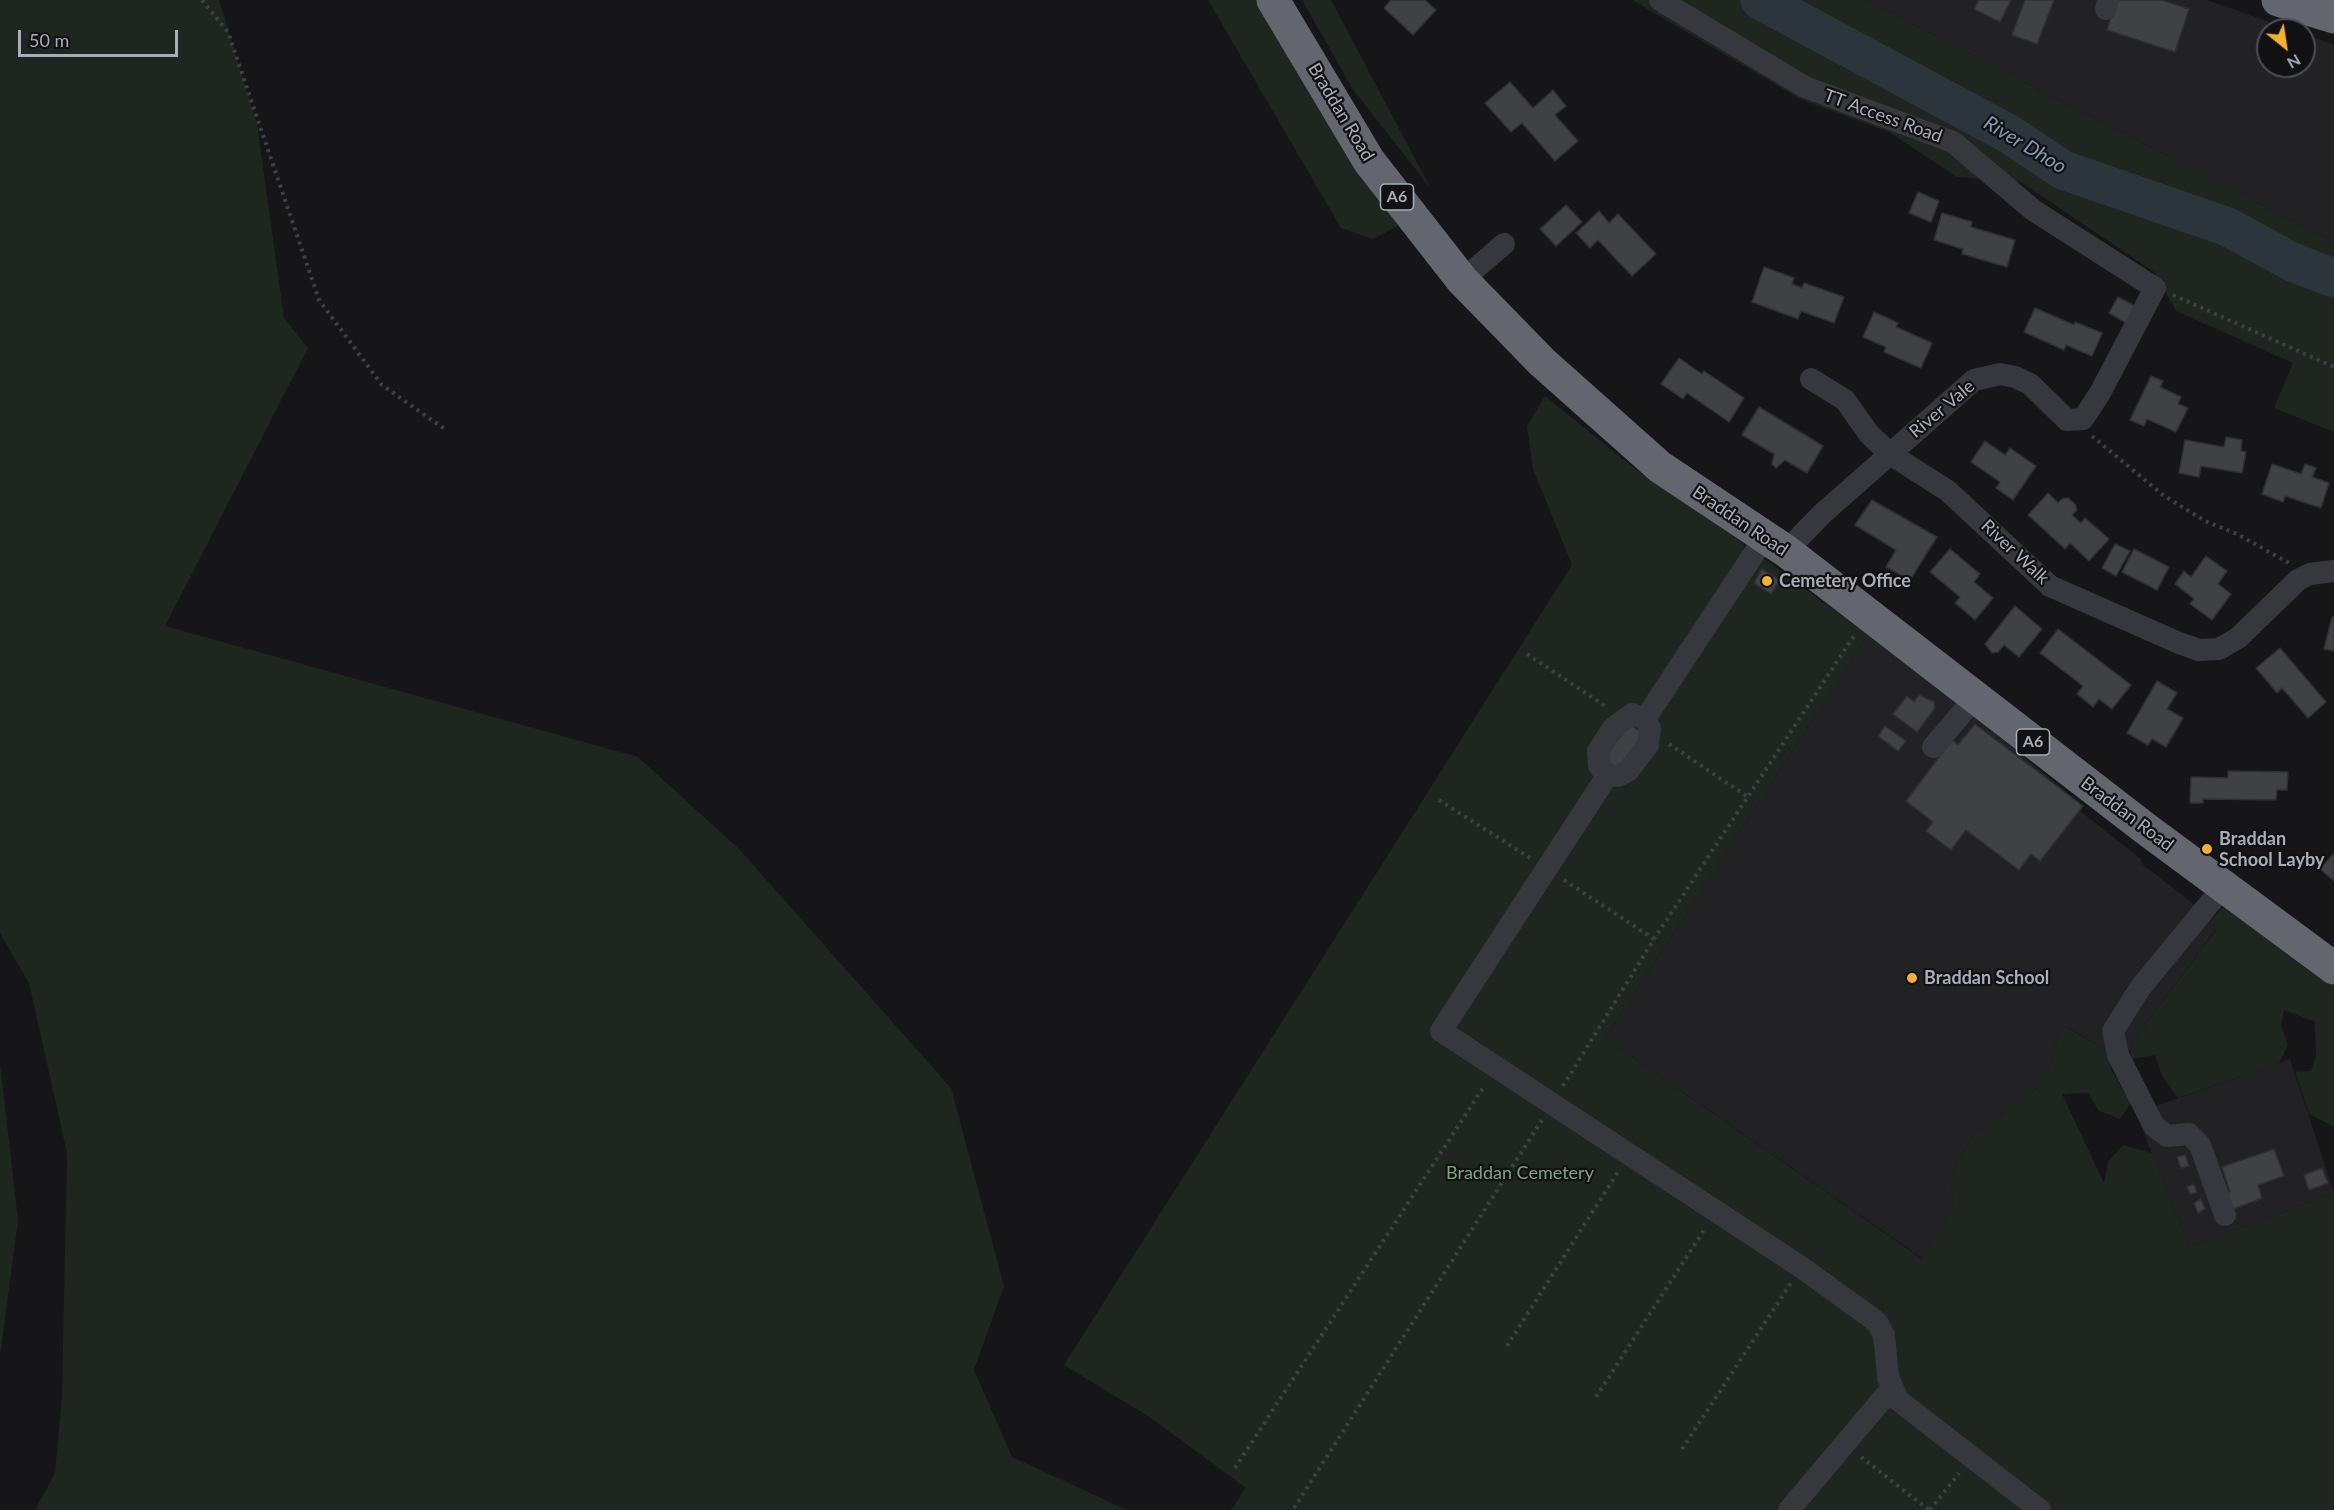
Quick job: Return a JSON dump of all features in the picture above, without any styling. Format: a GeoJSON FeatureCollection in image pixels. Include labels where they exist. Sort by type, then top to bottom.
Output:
{"type":"FeatureCollection","features":[{"type":"Feature","properties":{"kind":"highway","name":"Braddan Road"},"geometry":{"type":"LineString","coordinates":[[1273,0],[1369,161],[1462,280],[1542,362],[1660,467],[1775,544],[1975,698],[2334,968]]}},
{"type":"Feature","properties":{"kind":"highway"},"geometry":{"type":"LineString","coordinates":[[2278,0],[2334,17]]}},
{"type":"Feature","properties":{"kind":"street","name":"TT Access Road"},"geometry":{"type":"LineString","coordinates":[[1660,0],[1804,87],[1953,142],[2033,210],[2155,288]]}},
{"type":"Feature","properties":{"kind":"street"},"geometry":{"type":"LineString","coordinates":[[1462,280],[1504,244]]}},
{"type":"Feature","properties":{"kind":"street"},"geometry":{"type":"LineString","coordinates":[[2083,419],[2100,393],[2155,288]]}},
{"type":"Feature","properties":{"kind":"street","name":"River Vale"},"geometry":{"type":"LineString","coordinates":[[1640,723],[1775,544],[1822,514],[1974,381],[2000,374],[2015,377],[2030,384],[2067,420],[2083,419]]}},
{"type":"Feature","properties":{"kind":"street","name":"River Walk"},"geometry":{"type":"LineString","coordinates":[[1811,379],[1845,400],[1869,434],[1890,454],[1929,476],[1948,491],[2050,586],[2135,626],[2199,650],[2219,649],[2238,638],[2301,572]]}},
{"type":"Feature","properties":{"kind":"street"},"geometry":{"type":"LineString","coordinates":[[2301,572],[2310,574],[2334,572]]}},
{"type":"Feature","properties":{"kind":"street"},"geometry":{"type":"LineString","coordinates":[[1933,747],[1975,698]]}},
{"type":"Feature","properties":{"kind":"street"},"geometry":{"type":"LineString","coordinates":[[1640,723],[1648,745],[1628,771],[1618,776],[1606,776],[1599,766],[1598,751],[1613,728],[1640,723]]}},
{"type":"Feature","properties":{"kind":"street"},"geometry":{"type":"LineString","coordinates":[[1606,776],[1442,1031],[1801,1267],[1876,1322],[1884,1335],[1892,1389],[1898,1400],[2040,1510]]}},
{"type":"Feature","properties":{"kind":"street"},"geometry":{"type":"LineString","coordinates":[[2224,886],[2140,988],[2113,1030],[2118,1054],[2154,1126],[2161,1134],[2167,1136],[2189,1134],[2200,1144],[2225,1215]]}},
{"type":"Feature","properties":{"kind":"street"},"geometry":{"type":"LineString","coordinates":[[1789,1510],[1892,1389]]}},
{"type":"Feature","properties":{"kind":"path"},"geometry":{"type":"LineString","coordinates":[[202,0],[228,32],[319,300],[382,385],[446,430]]}},
{"type":"Feature","properties":{"kind":"path"},"geometry":{"type":"LineString","coordinates":[[2155,288],[2334,367]]}},
{"type":"Feature","properties":{"kind":"path"},"geometry":{"type":"LineString","coordinates":[[2083,419],[2089,434],[2163,495],[2205,521],[2237,534],[2301,572]]}},
{"type":"Feature","properties":{"kind":"path"},"geometry":{"type":"LineString","coordinates":[[1294,1508],[1552,1104],[1654,939],[1868,616]]}},
{"type":"Feature","properties":{"kind":"path"},"geometry":{"type":"LineString","coordinates":[[1527,654],[1640,723],[1748,797]]}},
{"type":"Feature","properties":{"kind":"path"},"geometry":{"type":"LineString","coordinates":[[1439,800],[1654,939]]}},
{"type":"Feature","properties":{"kind":"path"},"geometry":{"type":"LineString","coordinates":[[1235,1468],[1497,1067]]}},
{"type":"Feature","properties":{"kind":"path"},"geometry":{"type":"LineString","coordinates":[[1507,1346],[1629,1155]]}},
{"type":"Feature","properties":{"kind":"path"},"geometry":{"type":"LineString","coordinates":[[1596,1396],[1716,1211]]}},
{"type":"Feature","properties":{"kind":"path"},"geometry":{"type":"LineString","coordinates":[[1682,1449],[1801,1267]]}},
{"type":"Feature","properties":{"kind":"path"},"geometry":{"type":"LineString","coordinates":[[1845,1445],[1929,1510],[1971,1458]]}},
{"type":"Feature","properties":{"kind":"shaded area"},"geometry":{"type":"Polygon","coordinates":[[[1866,0],[2207,0],[2258,18],[2256,18],[2256,78],[2316,78],[2316,38],[2334,45],[2334,242],[1866,0]]]}},
{"type":"Feature","properties":{"kind":"shaded area","name":"Braddan School"},"geometry":{"type":"Polygon","coordinates":[[[1868,635],[1966,709],[2083,806],[2080,811],[2191,902],[2216,929],[2136,1037],[2130,1051],[2107,1051],[2067,1027],[2059,1036],[2045,1082],[1973,1137],[1950,1173],[1954,1208],[1923,1259],[1605,1038],[1868,635]]]}},
{"type":"Feature","properties":{"kind":"shaded area"},"geometry":{"type":"Polygon","coordinates":[[[2290,1059],[2334,1193],[2189,1247],[2136,1113],[2290,1059]]]}},
{"type":"Feature","properties":{"kind":"green space"},"geometry":{"type":"Polygon","coordinates":[[[0,0],[219,0],[257,124],[284,318],[308,348],[165,626],[638,757],[739,849],[951,1088],[1004,1286],[974,1370],[1012,1457],[1127,1510],[35,1510],[55,1473],[62,1397],[67,1153],[29,983],[0,933],[0,0]]]}},
{"type":"Feature","properties":{"kind":"green space"},"geometry":{"type":"Polygon","coordinates":[[[1208,0],[1257,0],[1398,226],[1373,239],[1341,228],[1208,0]]]}},
{"type":"Feature","properties":{"kind":"green space"},"geometry":{"type":"Polygon","coordinates":[[[1302,0],[1331,0],[1431,189],[1352,88],[1302,0]]]}},
{"type":"Feature","properties":{"kind":"green space"},"geometry":{"type":"Polygon","coordinates":[[[1632,0],[1866,0],[2334,242],[2334,432],[2274,408],[2293,363],[2176,311],[2154,272],[2021,182],[1957,177],[1889,132],[1802,100],[1632,0]]]}},
{"type":"Feature","properties":{"kind":"green space","name":"Braddan Cemetery"},"geometry":{"type":"Polygon","coordinates":[[[1545,396],[1634,468],[1743,543],[1746,551],[1763,558],[1868,635],[1605,1038],[1922,1259],[1954,1208],[1950,1173],[1973,1137],[2045,1082],[2059,1036],[2066,1027],[2107,1051],[2112,1071],[2131,1103],[2120,1119],[2099,1111],[2088,1093],[2062,1094],[2104,1183],[2108,1162],[2123,1145],[2152,1153],[2189,1247],[2334,1193],[2334,1510],[1231,1510],[1246,1488],[1148,1416],[1064,1365],[1572,565],[1533,469],[1527,426],[1545,396]]]}},
{"type":"Feature","properties":{"kind":"green space"},"geometry":{"type":"Polygon","coordinates":[[[2226,904],[2334,984],[2334,1127],[2309,1114],[2295,1072],[2311,1071],[2316,1056],[2315,1022],[2284,1010],[2281,1025],[2288,1045],[2279,1063],[2178,1098],[2162,1076],[2155,1055],[2132,1059],[2130,1051],[2136,1037],[2216,930],[2209,922],[2226,904]]]}},
{"type":"Feature","properties":{"kind":"green space"},"geometry":{"type":"Polygon","coordinates":[[[0,1063],[18,1220],[0,1356],[0,1063]]]}},
{"type":"Feature","properties":{"kind":"building"},"geometry":{"type":"Polygon","coordinates":[[[1391,0],[1425,0],[1436,10],[1413,35],[1384,8],[1391,0]]]}},
{"type":"Feature","properties":{"kind":"building"},"geometry":{"type":"Polygon","coordinates":[[[1979,0],[2011,0],[2000,22],[1974,9],[1979,0]]]}},
{"type":"Feature","properties":{"kind":"building"},"geometry":{"type":"Polygon","coordinates":[[[2025,0],[2054,0],[2037,44],[2012,35],[2025,0]]]}},
{"type":"Feature","properties":{"kind":"building"},"geometry":{"type":"Polygon","coordinates":[[[2116,0],[2161,0],[2189,9],[2175,52],[2107,30],[2116,0]]]}},
{"type":"Feature","properties":{"kind":"building"},"geometry":{"type":"Polygon","coordinates":[[[1510,82],[1533,108],[1553,90],[1566,106],[1555,115],[1578,141],[1555,161],[1522,123],[1511,132],[1485,103],[1510,82]]]}},
{"type":"Feature","properties":{"kind":"building"},"geometry":{"type":"Polygon","coordinates":[[[1918,192],[1939,201],[1931,222],[1909,213],[1918,192]]]}},
{"type":"Feature","properties":{"kind":"building"},"geometry":{"type":"Polygon","coordinates":[[[1566,205],[1582,222],[1556,246],[1540,229],[1566,205]]]}},
{"type":"Feature","properties":{"kind":"building"},"geometry":{"type":"Polygon","coordinates":[[[1599,211],[1609,223],[1618,214],[1656,254],[1632,276],[1598,240],[1590,248],[1576,233],[1599,211]]]}},
{"type":"Feature","properties":{"kind":"building"},"geometry":{"type":"Polygon","coordinates":[[[1942,213],[1972,222],[1971,227],[2015,240],[2007,267],[1962,254],[1963,249],[1934,240],[1942,213]]]}},
{"type":"Feature","properties":{"kind":"building"},"geometry":{"type":"Polygon","coordinates":[[[1764,267],[1794,278],[1792,284],[1802,288],[1804,283],[1844,297],[1834,323],[1801,311],[1798,319],[1752,302],[1764,267]]]}},
{"type":"Feature","properties":{"kind":"building"},"geometry":{"type":"Polygon","coordinates":[[[2118,297],[2135,306],[2126,323],[2109,313],[2118,297]]]}},
{"type":"Feature","properties":{"kind":"building"},"geometry":{"type":"Polygon","coordinates":[[[2035,308],[2074,325],[2075,322],[2102,333],[2092,356],[2066,345],[2064,350],[2024,332],[2035,308]]]}},
{"type":"Feature","properties":{"kind":"building"},"geometry":{"type":"Polygon","coordinates":[[[1874,312],[1898,323],[1896,327],[1932,343],[1921,368],[1884,352],[1886,347],[1863,337],[1874,312]]]}},
{"type":"Feature","properties":{"kind":"building"},"geometry":{"type":"Polygon","coordinates":[[[1679,358],[1702,374],[1704,371],[1744,398],[1729,422],[1687,393],[1683,399],[1661,384],[1679,358]]]}},
{"type":"Feature","properties":{"kind":"building"},"geometry":{"type":"Polygon","coordinates":[[[2151,376],[2163,381],[2160,387],[2181,397],[2178,404],[2188,408],[2176,432],[2147,419],[2144,426],[2130,420],[2151,376]]]}},
{"type":"Feature","properties":{"kind":"building"},"geometry":{"type":"Polygon","coordinates":[[[1759,407],[1823,446],[1807,473],[1785,460],[1776,468],[1772,464],[1774,454],[1742,435],[1759,407]]]}},
{"type":"Feature","properties":{"kind":"building"},"geometry":{"type":"Polygon","coordinates":[[[2226,437],[2242,440],[2241,451],[2246,452],[2242,473],[2201,466],[2199,477],[2179,473],[2185,440],[2224,447],[2226,437]]]}},
{"type":"Feature","properties":{"kind":"building"},"geometry":{"type":"Polygon","coordinates":[[[1985,441],[2005,455],[2010,448],[2036,466],[2013,500],[1996,488],[2000,482],[1971,462],[1985,441]]]}},
{"type":"Feature","properties":{"kind":"building"},"geometry":{"type":"Polygon","coordinates":[[[2272,464],[2301,474],[2305,464],[2316,468],[2312,477],[2329,483],[2321,508],[2285,496],[2283,502],[2262,494],[2272,464]]]}},
{"type":"Feature","properties":{"kind":"building"},"geometry":{"type":"Polygon","coordinates":[[[2048,493],[2058,503],[2068,498],[2075,504],[2077,510],[2072,515],[2081,523],[2085,518],[2109,539],[2089,561],[2070,543],[2065,549],[2028,515],[2048,493]]]}},
{"type":"Feature","properties":{"kind":"building"},"geometry":{"type":"Polygon","coordinates":[[[1872,500],[1937,537],[1910,580],[1886,567],[1896,550],[1855,525],[1872,500]]]}},
{"type":"Feature","properties":{"kind":"building"},"geometry":{"type":"Polygon","coordinates":[[[2115,544],[2130,551],[2116,576],[2102,568],[2115,544]]]}},
{"type":"Feature","properties":{"kind":"building"},"geometry":{"type":"Polygon","coordinates":[[[1950,549],[1980,574],[1974,582],[1993,598],[1975,620],[1955,603],[1960,597],[1930,572],[1950,549]]]}},
{"type":"Feature","properties":{"kind":"building"},"geometry":{"type":"Polygon","coordinates":[[[2134,549],[2169,567],[2157,590],[2122,572],[2134,549]]]}},
{"type":"Feature","properties":{"kind":"building"},"geometry":{"type":"Polygon","coordinates":[[[2206,556],[2227,571],[2218,584],[2231,594],[2212,620],[2190,604],[2194,599],[2175,584],[2184,571],[2191,577],[2206,556]]]}},
{"type":"Feature","properties":{"kind":"building","name":"Cemetery Office"},"geometry":{"type":"Polygon","coordinates":[[[1762,569],[1780,580],[1771,594],[1754,583],[1762,569]]]}},
{"type":"Feature","properties":{"kind":"building"},"geometry":{"type":"Polygon","coordinates":[[[2015,606],[2042,629],[2019,657],[2004,645],[1998,652],[1992,653],[1985,644],[2015,606]]]}},
{"type":"Feature","properties":{"kind":"building"},"geometry":{"type":"Polygon","coordinates":[[[2332,617],[2334,617],[2334,651],[2324,649],[2332,617]]]}},
{"type":"Feature","properties":{"kind":"building"},"geometry":{"type":"Polygon","coordinates":[[[2058,629],[2131,685],[2112,709],[2099,699],[2093,707],[2077,694],[2083,686],[2040,653],[2058,629]]]}},
{"type":"Feature","properties":{"kind":"building"},"geometry":{"type":"Polygon","coordinates":[[[2280,648],[2326,702],[2308,718],[2282,688],[2277,693],[2256,668],[2280,648]]]}},
{"type":"Feature","properties":{"kind":"building"},"geometry":{"type":"Polygon","coordinates":[[[2157,681],[2177,693],[2167,709],[2183,718],[2166,747],[2152,739],[2148,745],[2127,733],[2157,681]]]}},
{"type":"Feature","properties":{"kind":"building"},"geometry":{"type":"Polygon","coordinates":[[[1919,695],[1934,702],[1935,708],[1917,732],[1893,714],[1907,696],[1914,702],[1919,695]]]}},
{"type":"Feature","properties":{"kind":"building"},"geometry":{"type":"Polygon","coordinates":[[[1630,724],[1644,735],[1617,769],[1604,758],[1630,724]]]}},
{"type":"Feature","properties":{"kind":"building"},"geometry":{"type":"Polygon","coordinates":[[[1975,724],[2083,806],[2040,861],[2031,854],[2019,870],[1966,830],[1951,850],[1926,831],[1933,822],[1906,801],[1952,740],[1958,745],[1975,724]]]}},
{"type":"Feature","properties":{"kind":"building"},"geometry":{"type":"Polygon","coordinates":[[[1885,726],[1906,741],[1898,751],[1878,736],[1885,726]]]}},
{"type":"Feature","properties":{"kind":"building"},"geometry":{"type":"Polygon","coordinates":[[[2228,771],[2288,772],[2287,790],[2277,790],[2276,800],[2203,799],[2203,803],[2190,803],[2191,777],[2228,778],[2228,771]]]}},
{"type":"Feature","properties":{"kind":"building"},"geometry":{"type":"Polygon","coordinates":[[[2334,853],[2334,881],[2320,869],[2334,853]]]}},
{"type":"Feature","properties":{"kind":"building"},"geometry":{"type":"Polygon","coordinates":[[[2274,1149],[2284,1176],[2258,1185],[2262,1198],[2231,1210],[2225,1194],[2230,1192],[2222,1167],[2274,1149]]]}},
{"type":"Feature","properties":{"kind":"building"},"geometry":{"type":"Polygon","coordinates":[[[2185,1155],[2189,1166],[2181,1168],[2177,1157],[2185,1155]]]}},
{"type":"Feature","properties":{"kind":"building"},"geometry":{"type":"Polygon","coordinates":[[[2322,1168],[2328,1183],[2309,1190],[2304,1175],[2322,1168]]]}},
{"type":"Feature","properties":{"kind":"building"},"geometry":{"type":"Polygon","coordinates":[[[2194,1184],[2197,1192],[2190,1194],[2187,1187],[2194,1184]]]}},
{"type":"Feature","properties":{"kind":"building"},"geometry":{"type":"Polygon","coordinates":[[[2201,1199],[2205,1209],[2198,1213],[2194,1203],[2201,1199]]]}},
{"type":"Feature","properties":{"kind":"waterway","name":"River Dhoo"},"geometry":{"type":"LineString","coordinates":[[1760,0],[2009,134],[2063,170],[2228,227],[2292,262],[2334,278]]}},
{"type":"Feature","properties":{"kind":"place","name":"Cemetery Office"},"geometry":{"type":"Point","coordinates":[1767,581]}},
{"type":"Feature","properties":{"kind":"place","name":"Braddan School Layby"},"geometry":{"type":"Point","coordinates":[2207,849]}},
{"type":"Feature","properties":{"kind":"place","name":"Braddan School"},"geometry":{"type":"Point","coordinates":[1912,978]}}]}
